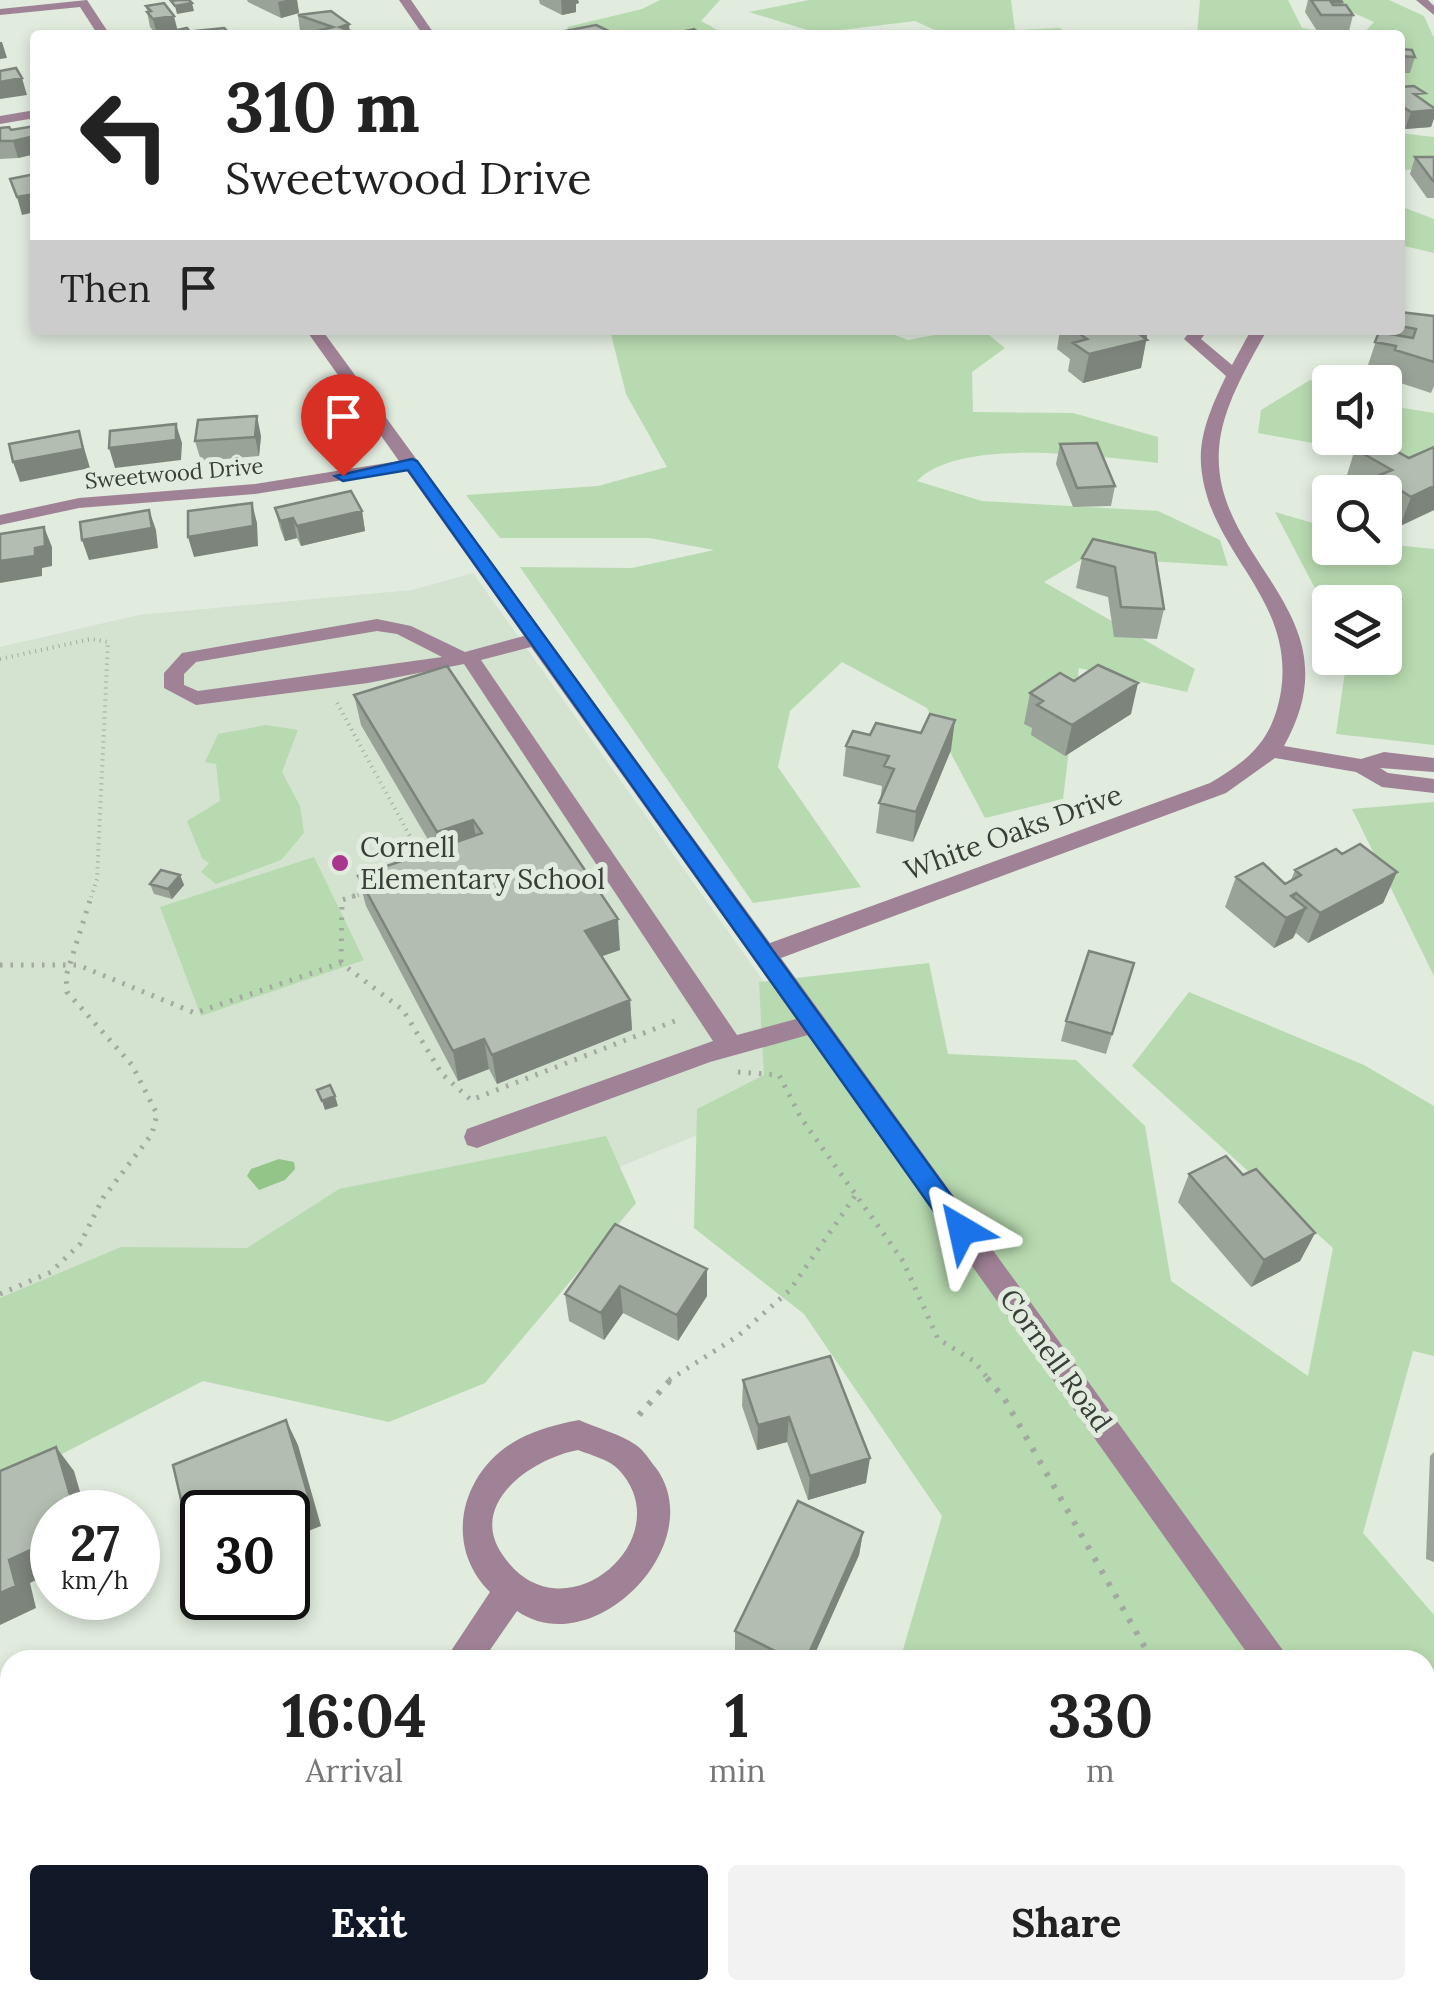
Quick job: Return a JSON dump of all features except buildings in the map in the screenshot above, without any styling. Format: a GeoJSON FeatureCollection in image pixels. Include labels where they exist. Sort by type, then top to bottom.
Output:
{"type":"FeatureCollection","features":[{"type":"Feature","properties":{"kind":"street"},"geometry":{"type":"LineString","coordinates":[[406,0],[425,30]]}},
{"type":"Feature","properties":{"kind":"street"},"geometry":{"type":"LineString","coordinates":[[1422,0],[1434,12]]}},
{"type":"Feature","properties":{"kind":"street"},"geometry":{"type":"LineString","coordinates":[[0,12],[82,2],[101,30]]}},
{"type":"Feature","properties":{"kind":"street"},"geometry":{"type":"LineString","coordinates":[[0,120],[30,115]]}},
{"type":"Feature","properties":{"kind":"street","name":"Cornell Road"},"geometry":{"type":"LineString","coordinates":[[318,335],[1266,1650]]}},
{"type":"Feature","properties":{"kind":"street"},"geometry":{"type":"LineString","coordinates":[[1196,335],[1192,339],[1234,374]]}},
{"type":"Feature","properties":{"kind":"street"},"geometry":{"type":"LineString","coordinates":[[1256,335],[1234,374],[1209,460],[1222,516],[1278,603],[1294,643],[1296,683],[1274,751],[1362,766],[1382,780],[1434,786]]}},
{"type":"Feature","properties":{"kind":"street","name":"Sweetwood Drive"},"geometry":{"type":"LineString","coordinates":[[0,520],[79,503],[254,489],[412,464]]}},
{"type":"Feature","properties":{"kind":"street"},"geometry":{"type":"LineString","coordinates":[[536,640],[471,660],[196,698],[174,688],[174,673],[189,657],[266,645],[289,636],[377,625],[406,626],[452,655],[471,660],[703,1010],[725,1058]]}},
{"type":"Feature","properties":{"kind":"street","name":"White Oaks Drive"},"geometry":{"type":"LineString","coordinates":[[764,956],[1218,788],[1274,751]]}},
{"type":"Feature","properties":{"kind":"street"},"geometry":{"type":"LineString","coordinates":[[1362,766],[1384,759],[1434,765]]}},
{"type":"Feature","properties":{"kind":"street"},"geometry":{"type":"LineString","coordinates":[[478,1137],[725,1058],[813,1024]]}},
{"type":"Feature","properties":{"kind":"street"},"geometry":{"type":"LineString","coordinates":[[556,1436],[579,1436],[619,1449],[641,1471],[654,1502],[652,1535],[638,1566],[602,1597],[578,1605],[532,1602],[511,1591],[484,1556],[479,1534],[480,1512],[499,1471],[515,1455],[556,1436]]}},
{"type":"Feature","properties":{"kind":"street"},"geometry":{"type":"LineString","coordinates":[[469,1650],[511,1591]]}},
{"type":"Feature","properties":{"kind":"path"},"geometry":{"type":"LineString","coordinates":[[0,659],[91,639],[108,642],[97,879],[70,964],[67,992],[132,1065],[157,1114],[152,1134],[103,1198],[80,1244],[51,1272],[0,1294]]}},
{"type":"Feature","properties":{"kind":"path"},"geometry":{"type":"LineString","coordinates":[[331,691],[428,870]]}},
{"type":"Feature","properties":{"kind":"path"},"geometry":{"type":"LineString","coordinates":[[376,888],[342,900],[341,963],[354,979],[410,1017],[439,1074],[472,1100],[703,1010]]}},
{"type":"Feature","properties":{"kind":"path"},"geometry":{"type":"LineString","coordinates":[[0,965],[70,964],[194,1013],[341,963]]}},
{"type":"Feature","properties":{"kind":"path"},"geometry":{"type":"LineString","coordinates":[[725,1058],[779,1076],[801,1118],[903,1261],[938,1339],[974,1361],[1004,1398],[1146,1650]]}},
{"type":"Feature","properties":{"kind":"path"},"geometry":{"type":"LineString","coordinates":[[639,1415],[672,1377],[738,1336],[790,1290],[856,1195]]}},
{"type":"Feature","properties":{"kind":"shaded area"},"geometry":{"type":"Polygon","coordinates":[[[660,0],[720,0],[701,21],[718,30],[567,27],[642,9],[660,0]]]}},
{"type":"Feature","properties":{"kind":"shaded area"},"geometry":{"type":"Polygon","coordinates":[[[809,0],[1011,0],[1015,30],[935,30],[915,21],[807,30],[749,12],[809,0]]]}},
{"type":"Feature","properties":{"kind":"shaded area"},"geometry":{"type":"Polygon","coordinates":[[[1200,0],[1288,0],[1302,28],[1317,30],[1197,30],[1200,0]]]}},
{"type":"Feature","properties":{"kind":"shaded area"},"geometry":{"type":"Polygon","coordinates":[[[1324,0],[1389,0],[1424,16],[1434,38],[1434,116],[1405,101],[1405,30],[1367,30],[1374,22],[1324,0]]]}},
{"type":"Feature","properties":{"kind":"shaded area"},"geometry":{"type":"Polygon","coordinates":[[[1405,134],[1434,137],[1434,169],[1405,170],[1405,134]]]}},
{"type":"Feature","properties":{"kind":"shaded area"},"geometry":{"type":"Polygon","coordinates":[[[1405,208],[1434,219],[1434,253],[1405,246],[1405,208]]]}},
{"type":"Feature","properties":{"kind":"shaded area"},"geometry":{"type":"Polygon","coordinates":[[[611,335],[894,335],[908,340],[935,335],[989,335],[1005,348],[972,372],[973,412],[1073,413],[1158,437],[1158,463],[1067,454],[997,454],[964,458],[937,467],[917,481],[982,501],[1158,511],[1220,540],[1228,566],[1086,557],[1044,582],[1195,669],[1187,692],[1079,668],[1063,799],[985,818],[927,708],[842,662],[790,711],[778,767],[861,887],[753,903],[520,567],[632,568],[714,550],[649,538],[500,538],[466,495],[598,486],[667,467],[626,394],[611,335]]]}},
{"type":"Feature","properties":{"kind":"shaded area"},"geometry":{"type":"Polygon","coordinates":[[[1312,381],[1312,443],[1258,433],[1261,410],[1312,381]]]}},
{"type":"Feature","properties":{"kind":"shaded area"},"geometry":{"type":"Polygon","coordinates":[[[1402,408],[1434,413],[1434,465],[1379,455],[1402,455],[1402,408]]]}},
{"type":"Feature","properties":{"kind":"shaded area"},"geometry":{"type":"Polygon","coordinates":[[[1275,512],[1312,523],[1312,565],[1402,565],[1402,546],[1434,549],[1434,745],[1336,734],[1345,675],[1402,675],[1402,585],[1313,585],[1275,512]]]}},
{"type":"Feature","properties":{"kind":"shaded area","name":"Cornell Elementary School"},"geometry":{"type":"Polygon","coordinates":[[[473,573],[833,1079],[0,1422],[0,647],[139,615],[412,590],[473,573]]]}},
{"type":"Feature","properties":{"kind":"shaded area"},"geometry":{"type":"Polygon","coordinates":[[[266,725],[298,730],[282,772],[300,806],[304,833],[281,860],[216,884],[201,872],[209,863],[202,858],[187,821],[220,801],[216,764],[205,762],[218,734],[266,725]]]}},
{"type":"Feature","properties":{"kind":"shaded area"},"geometry":{"type":"Polygon","coordinates":[[[1434,802],[1434,976],[1352,809],[1434,802]]]}},
{"type":"Feature","properties":{"kind":"shaded area"},"geometry":{"type":"Polygon","coordinates":[[[314,857],[364,960],[201,1016],[160,907],[314,857]]]}},
{"type":"Feature","properties":{"kind":"shaded area"},"geometry":{"type":"Polygon","coordinates":[[[929,963],[948,1054],[1076,1060],[1145,1126],[1171,1281],[1308,1376],[1333,1248],[1132,1066],[1189,992],[1364,1065],[1434,1106],[1434,1356],[1413,1351],[1363,1533],[1434,1615],[1434,1650],[903,1650],[942,1516],[804,1314],[694,1228],[697,1109],[764,1075],[759,982],[929,963]]]}},
{"type":"Feature","properties":{"kind":"shaded area"},"geometry":{"type":"Polygon","coordinates":[[[606,1136],[636,1203],[485,1383],[389,1422],[203,1381],[0,1486],[0,1298],[121,1247],[247,1248],[339,1189],[606,1136]]]}},
{"type":"Feature","properties":{"kind":"shaded area"},"geometry":{"type":"Polygon","coordinates":[[[279,1159],[294,1162],[295,1169],[285,1180],[259,1190],[247,1176],[251,1169],[279,1159]]]}},
{"type":"Feature","properties":{"kind":"place","name":"Cornell Elementary School"},"geometry":{"type":"Point","coordinates":[340,863]}},
{"type":"Feature","properties":{"kind":"route"},"geometry":{"type":"LineString","coordinates":[[343,476],[412,464],[962,1230]]}}]}
